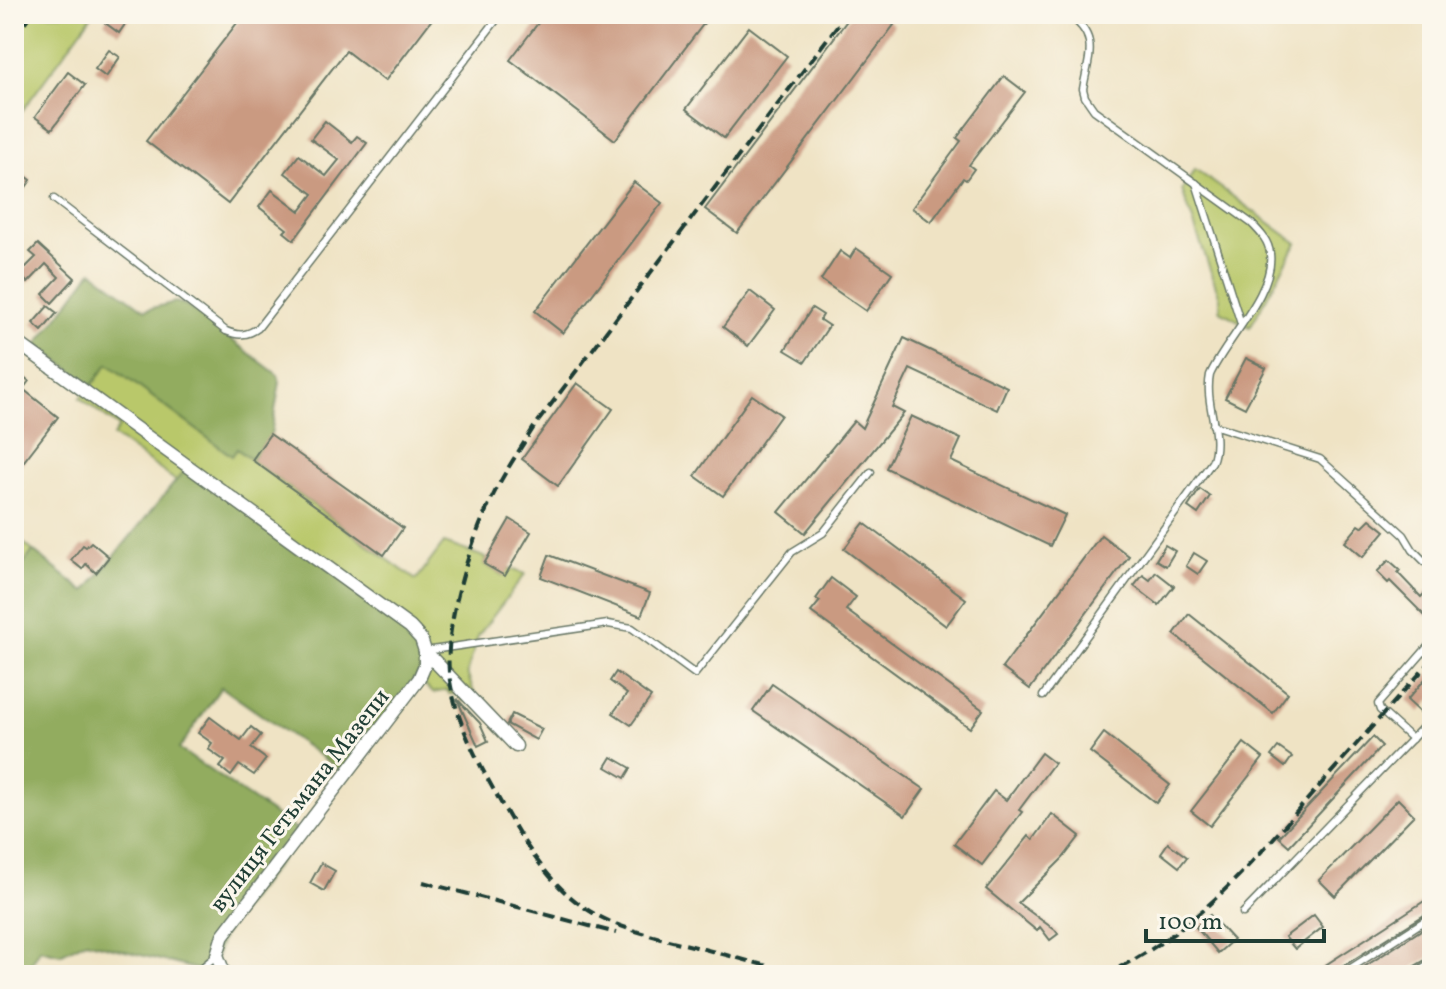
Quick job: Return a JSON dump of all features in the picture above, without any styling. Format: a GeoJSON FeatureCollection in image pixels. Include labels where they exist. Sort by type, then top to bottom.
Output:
{"type":"FeatureCollection","features":[{"type":"Feature","properties":{"kind":"street"},"geometry":{"type":"LineString","coordinates":[[14,340],[410,627],[421,639],[425,651],[516,746]]}},
{"type":"Feature","properties":{"kind":"street","name":"вулиця Гетьмана Мазепи"},"geometry":{"type":"LineString","coordinates":[[217,955],[223,935],[419,679],[425,665],[425,651]]}},
{"type":"Feature","properties":{"kind":"street"},"geometry":{"type":"LineString","coordinates":[[217,955],[224,973],[228,975]]}},
{"type":"Feature","properties":{"kind":"lane"},"geometry":{"type":"LineString","coordinates":[[54,199],[226,331],[251,333],[268,316],[501,14]]}},
{"type":"Feature","properties":{"kind":"lane"},"geometry":{"type":"LineString","coordinates":[[1043,696],[1212,462],[1216,449],[1208,391],[1210,375],[1266,281],[1270,262],[1268,246],[1251,223],[1088,104],[1083,89],[1090,38],[1079,22],[1067,14]]}},
{"type":"Feature","properties":{"kind":"lane"},"geometry":{"type":"LineString","coordinates":[[1196,183],[1241,324]]}},
{"type":"Feature","properties":{"kind":"lane"},"geometry":{"type":"LineString","coordinates":[[1213,425],[1320,459],[1404,535],[1413,550],[1432,569]]}},
{"type":"Feature","properties":{"kind":"lane"},"geometry":{"type":"LineString","coordinates":[[425,651],[608,624],[632,628],[695,674],[792,552],[823,533],[871,472]]}},
{"type":"Feature","properties":{"kind":"lane"},"geometry":{"type":"LineString","coordinates":[[1412,739],[1380,710],[1378,704],[1432,642]]}},
{"type":"Feature","properties":{"kind":"lane"},"geometry":{"type":"LineString","coordinates":[[1243,913],[1432,718]]}},
{"type":"Feature","properties":{"kind":"lane"},"geometry":{"type":"LineString","coordinates":[[1340,975],[1432,916]]}},
{"type":"Feature","properties":{"kind":"lane"},"geometry":{"type":"LineString","coordinates":[[193,975],[217,955]]}},
{"type":"Feature","properties":{"kind":"lane"},"geometry":{"type":"LineString","coordinates":[[1411,975],[1432,962]]}},
{"type":"Feature","properties":{"kind":"green space"},"geometry":{"type":"Polygon","coordinates":[[[19,14],[93,14],[14,122],[14,21],[19,14]]]}},
{"type":"Feature","properties":{"kind":"green space"},"geometry":{"type":"Polygon","coordinates":[[[1195,169],[1297,243],[1250,327],[1220,311],[1220,298],[1182,190],[1195,169]]]}},
{"type":"Feature","properties":{"kind":"green space"},"geometry":{"type":"Polygon","coordinates":[[[92,271],[145,310],[175,302],[184,304],[278,375],[280,382],[271,434],[252,460],[237,449],[232,456],[108,364],[92,385],[37,345],[92,271]]]}},
{"type":"Feature","properties":{"kind":"green space"},"geometry":{"type":"Polygon","coordinates":[[[108,363],[231,455],[237,449],[416,580],[444,543],[487,558],[484,564],[504,576],[509,568],[525,574],[478,636],[467,673],[474,693],[463,701],[458,694],[449,694],[448,690],[433,693],[188,467],[176,481],[113,436],[119,427],[80,398],[108,363]]]}},
{"type":"Feature","properties":{"kind":"green space"},"geometry":{"type":"Polygon","coordinates":[[[188,466],[410,627],[425,665],[346,774],[221,687],[179,749],[301,833],[223,935],[217,955],[199,970],[86,941],[60,954],[40,949],[25,975],[14,975],[14,578],[33,551],[85,592],[188,466]]]}},
{"type":"Feature","properties":{"kind":"green space"},"geometry":{"type":"Polygon","coordinates":[[[14,535],[33,551],[14,578],[14,535]]]}},
{"type":"Feature","properties":{"kind":"building"},"geometry":{"type":"Polygon","coordinates":[[[110,14],[132,14],[119,33],[104,22],[110,14]]]}},
{"type":"Feature","properties":{"kind":"building"},"geometry":{"type":"Polygon","coordinates":[[[244,14],[436,14],[385,81],[346,51],[228,204],[146,141],[244,14]]]}},
{"type":"Feature","properties":{"kind":"building"},"geometry":{"type":"Polygon","coordinates":[[[545,14],[711,14],[615,140],[510,60],[545,14]]]}},
{"type":"Feature","properties":{"kind":"building"},"geometry":{"type":"Polygon","coordinates":[[[852,14],[880,14],[894,25],[737,233],[705,209],[852,14]]]}},
{"type":"Feature","properties":{"kind":"building"},"geometry":{"type":"Polygon","coordinates":[[[749,27],[787,56],[724,138],[686,109],[749,27]]]}},
{"type":"Feature","properties":{"kind":"building"},"geometry":{"type":"Polygon","coordinates":[[[109,50],[120,57],[106,77],[95,69],[109,50]]]}},
{"type":"Feature","properties":{"kind":"building"},"geometry":{"type":"Polygon","coordinates":[[[68,72],[85,85],[52,129],[35,117],[68,72]]]}},
{"type":"Feature","properties":{"kind":"building"},"geometry":{"type":"Polygon","coordinates":[[[1004,76],[1025,92],[969,165],[974,169],[966,180],[963,178],[931,222],[912,208],[961,141],[957,138],[1004,76]]]}},
{"type":"Feature","properties":{"kind":"building"},"geometry":{"type":"Polygon","coordinates":[[[325,121],[352,142],[357,136],[367,143],[294,240],[284,232],[287,229],[259,207],[272,190],[300,211],[313,194],[285,173],[299,155],[326,176],[339,160],[311,139],[325,121]]]}},
{"type":"Feature","properties":{"kind":"building"},"geometry":{"type":"Polygon","coordinates":[[[14,167],[31,180],[14,204],[14,167]]]}},
{"type":"Feature","properties":{"kind":"building"},"geometry":{"type":"Polygon","coordinates":[[[634,182],[662,203],[563,333],[535,311],[634,182]]]}},
{"type":"Feature","properties":{"kind":"building"},"geometry":{"type":"Polygon","coordinates":[[[38,244],[75,278],[52,303],[43,294],[59,277],[46,264],[28,283],[19,274],[36,257],[30,252],[38,244]]]}},
{"type":"Feature","properties":{"kind":"building"},"geometry":{"type":"Polygon","coordinates":[[[856,248],[892,273],[866,311],[821,280],[840,251],[850,258],[856,248]]]}},
{"type":"Feature","properties":{"kind":"building"},"geometry":{"type":"Polygon","coordinates":[[[750,291],[775,310],[748,346],[723,327],[750,291]]]}},
{"type":"Feature","properties":{"kind":"building"},"geometry":{"type":"Polygon","coordinates":[[[48,306],[57,313],[42,331],[33,323],[48,306]]]}},
{"type":"Feature","properties":{"kind":"building"},"geometry":{"type":"Polygon","coordinates":[[[812,308],[823,315],[820,320],[829,326],[805,362],[785,350],[812,308]]]}},
{"type":"Feature","properties":{"kind":"building"},"geometry":{"type":"Polygon","coordinates":[[[904,338],[1007,387],[997,410],[910,369],[892,407],[904,413],[805,533],[779,512],[854,421],[862,428],[904,338]]]}},
{"type":"Feature","properties":{"kind":"building"},"geometry":{"type":"Polygon","coordinates":[[[1246,358],[1266,368],[1245,408],[1225,398],[1246,358]]]}},
{"type":"Feature","properties":{"kind":"building"},"geometry":{"type":"Polygon","coordinates":[[[14,369],[29,381],[23,389],[58,417],[14,474],[14,369]]]}},
{"type":"Feature","properties":{"kind":"building"},"geometry":{"type":"Polygon","coordinates":[[[577,383],[613,409],[558,486],[522,459],[577,383]]]}},
{"type":"Feature","properties":{"kind":"building"},"geometry":{"type":"Polygon","coordinates":[[[752,395],[781,415],[723,496],[695,476],[752,395]]]}},
{"type":"Feature","properties":{"kind":"building"},"geometry":{"type":"Polygon","coordinates":[[[911,416],[961,439],[951,461],[1065,515],[1050,546],[886,468],[911,416]]]}},
{"type":"Feature","properties":{"kind":"building"},"geometry":{"type":"Polygon","coordinates":[[[270,434],[403,528],[384,555],[252,460],[270,434]]]}},
{"type":"Feature","properties":{"kind":"building"},"geometry":{"type":"Polygon","coordinates":[[[1200,489],[1210,496],[1198,514],[1188,507],[1200,489]]]}},
{"type":"Feature","properties":{"kind":"building"},"geometry":{"type":"Polygon","coordinates":[[[510,519],[531,532],[505,576],[484,564],[510,519]]]}},
{"type":"Feature","properties":{"kind":"building"},"geometry":{"type":"Polygon","coordinates":[[[1370,519],[1385,531],[1363,557],[1345,542],[1359,525],[1362,527],[1370,519]]]}},
{"type":"Feature","properties":{"kind":"building"},"geometry":{"type":"Polygon","coordinates":[[[864,523],[966,599],[946,626],[844,549],[864,523]]]}},
{"type":"Feature","properties":{"kind":"building"},"geometry":{"type":"Polygon","coordinates":[[[1101,535],[1129,556],[1030,689],[1002,668],[1101,535]]]}},
{"type":"Feature","properties":{"kind":"building"},"geometry":{"type":"Polygon","coordinates":[[[91,542],[109,557],[96,573],[86,564],[82,569],[71,560],[83,545],[86,547],[91,542]]]}},
{"type":"Feature","properties":{"kind":"building"},"geometry":{"type":"Polygon","coordinates":[[[1165,545],[1175,551],[1166,566],[1156,560],[1165,545]]]}},
{"type":"Feature","properties":{"kind":"building"},"geometry":{"type":"Polygon","coordinates":[[[1194,553],[1207,561],[1198,574],[1186,566],[1194,553]]]}},
{"type":"Feature","properties":{"kind":"building"},"geometry":{"type":"Polygon","coordinates":[[[549,555],[650,593],[641,616],[541,577],[549,555]]]}},
{"type":"Feature","properties":{"kind":"building"},"geometry":{"type":"Polygon","coordinates":[[[1389,560],[1421,597],[1432,586],[1432,610],[1425,616],[1377,572],[1389,560]]]}},
{"type":"Feature","properties":{"kind":"building"},"geometry":{"type":"Polygon","coordinates":[[[1156,572],[1174,586],[1159,605],[1134,586],[1143,575],[1150,580],[1156,572]]]}},
{"type":"Feature","properties":{"kind":"building"},"geometry":{"type":"Polygon","coordinates":[[[831,578],[856,597],[846,610],[983,710],[970,728],[811,612],[831,578]]]}},
{"type":"Feature","properties":{"kind":"building"},"geometry":{"type":"Polygon","coordinates":[[[1189,614],[1288,693],[1273,713],[1174,634],[1189,614]]]}},
{"type":"Feature","properties":{"kind":"building"},"geometry":{"type":"Polygon","coordinates":[[[1432,671],[1432,699],[1420,712],[1407,700],[1432,671]]]}},
{"type":"Feature","properties":{"kind":"building"},"geometry":{"type":"Polygon","coordinates":[[[616,672],[651,697],[631,725],[613,713],[627,694],[610,681],[616,672]]]}},
{"type":"Feature","properties":{"kind":"building"},"geometry":{"type":"Polygon","coordinates":[[[772,684],[924,789],[905,816],[753,711],[772,684]]]}},
{"type":"Feature","properties":{"kind":"building"},"geometry":{"type":"Polygon","coordinates":[[[457,699],[480,723],[488,741],[478,746],[457,699]]]}},
{"type":"Feature","properties":{"kind":"building"},"geometry":{"type":"Polygon","coordinates":[[[512,714],[542,729],[536,740],[507,724],[512,714]]]}},
{"type":"Feature","properties":{"kind":"building"},"geometry":{"type":"Polygon","coordinates":[[[210,717],[241,740],[251,727],[261,735],[251,748],[266,759],[254,775],[239,765],[231,776],[220,767],[225,761],[208,749],[212,743],[198,733],[210,717]]]}},
{"type":"Feature","properties":{"kind":"building"},"geometry":{"type":"Polygon","coordinates":[[[1104,733],[1170,785],[1156,803],[1090,752],[1104,733]]]}},
{"type":"Feature","properties":{"kind":"building"},"geometry":{"type":"Polygon","coordinates":[[[1373,737],[1382,746],[1289,846],[1279,837],[1373,737]]]}},
{"type":"Feature","properties":{"kind":"building"},"geometry":{"type":"Polygon","coordinates":[[[1244,743],[1263,758],[1210,826],[1191,811],[1244,743]]]}},
{"type":"Feature","properties":{"kind":"building"},"geometry":{"type":"Polygon","coordinates":[[[1278,747],[1292,757],[1285,767],[1271,756],[1278,747]]]}},
{"type":"Feature","properties":{"kind":"building"},"geometry":{"type":"Polygon","coordinates":[[[1041,753],[1054,763],[982,865],[954,844],[994,791],[1006,800],[1041,753]]]}},
{"type":"Feature","properties":{"kind":"building"},"geometry":{"type":"Polygon","coordinates":[[[612,757],[631,768],[625,778],[606,767],[612,757]]]}},
{"type":"Feature","properties":{"kind":"building"},"geometry":{"type":"Polygon","coordinates":[[[1398,799],[1414,815],[1335,896],[1319,880],[1398,799]]]}},
{"type":"Feature","properties":{"kind":"building"},"geometry":{"type":"Polygon","coordinates":[[[1052,814],[1080,836],[1063,858],[1018,903],[1055,930],[1058,934],[1050,940],[1040,927],[1037,931],[986,889],[1029,836],[1033,840],[1052,814]]]}},
{"type":"Feature","properties":{"kind":"building"},"geometry":{"type":"Polygon","coordinates":[[[1168,843],[1187,857],[1179,867],[1161,853],[1168,843]]]}},
{"type":"Feature","properties":{"kind":"building"},"geometry":{"type":"Polygon","coordinates":[[[321,863],[335,871],[324,891],[310,883],[321,863]]]}},
{"type":"Feature","properties":{"kind":"building"},"geometry":{"type":"Polygon","coordinates":[[[1432,896],[1432,910],[1337,970],[1334,975],[1310,975],[1432,896]]]}},
{"type":"Feature","properties":{"kind":"building"},"geometry":{"type":"Polygon","coordinates":[[[1210,915],[1233,940],[1218,953],[1196,927],[1210,915]]]}},
{"type":"Feature","properties":{"kind":"building"},"geometry":{"type":"Polygon","coordinates":[[[1314,915],[1323,927],[1295,949],[1285,937],[1314,915]]]}},
{"type":"Feature","properties":{"kind":"building"},"geometry":{"type":"Polygon","coordinates":[[[1432,923],[1432,956],[1405,975],[1365,975],[1361,969],[1432,923]]]}},
{"type":"Feature","properties":{"kind":"railway"},"geometry":{"type":"LineString","coordinates":[[14,37],[31,14]]}},
{"type":"Feature","properties":{"kind":"railway"},"geometry":{"type":"LineString","coordinates":[[801,975],[630,929],[593,913],[565,892],[531,852],[479,762],[459,715],[450,681],[450,638],[466,564],[483,519],[511,463],[534,427],[846,14]]}},
{"type":"Feature","properties":{"kind":"railway"},"geometry":{"type":"LineString","coordinates":[[1103,975],[1164,940],[1218,896],[1432,660]]}},
{"type":"Feature","properties":{"kind":"railway"},"geometry":{"type":"LineString","coordinates":[[423,882],[616,933]]}}]}
